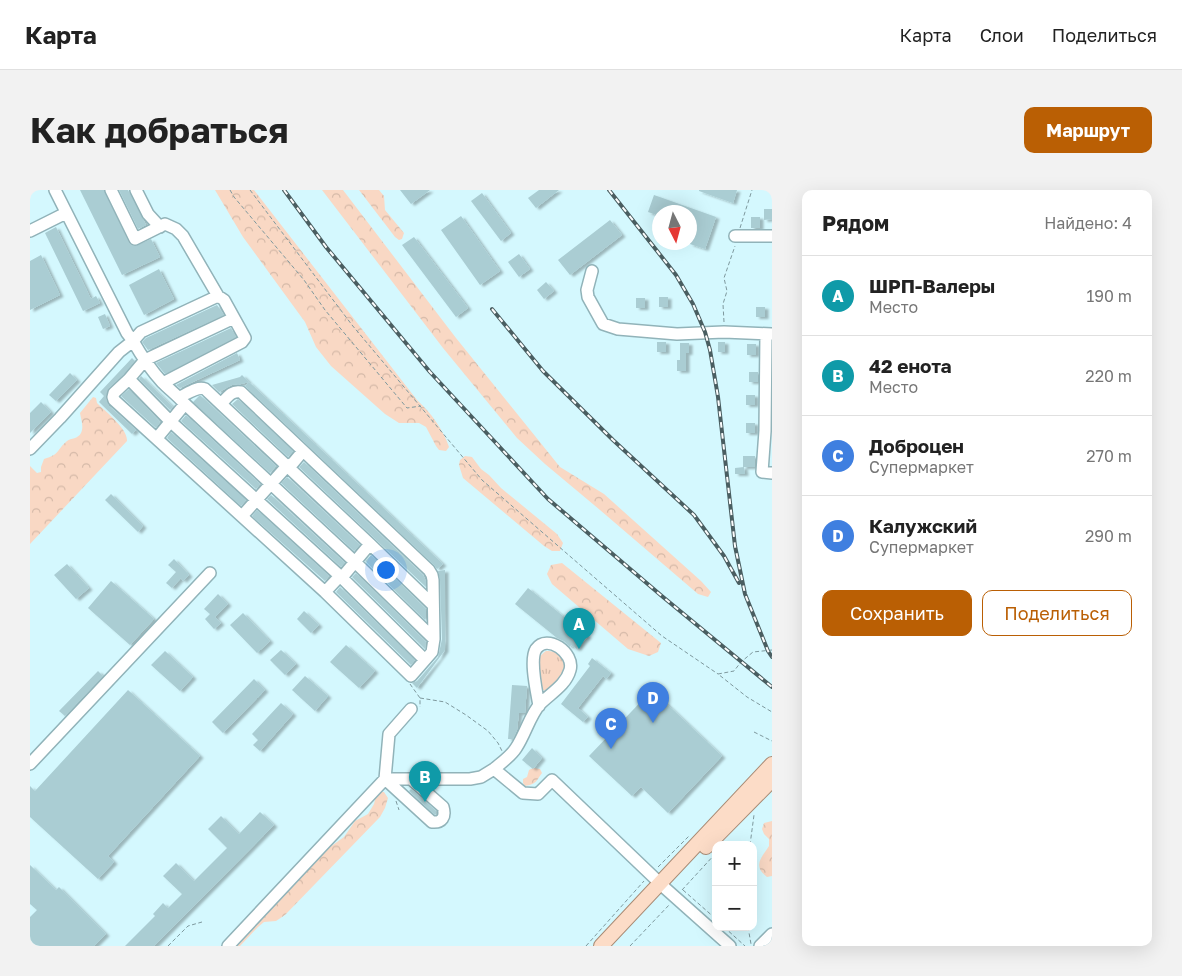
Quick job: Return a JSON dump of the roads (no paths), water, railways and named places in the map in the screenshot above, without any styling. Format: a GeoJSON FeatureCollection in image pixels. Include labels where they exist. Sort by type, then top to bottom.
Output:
{"type":"FeatureCollection","features":[{"type":"Feature","properties":{"kind":"main road"},"geometry":{"type":"LineString","coordinates":[[613,946],[663,885],[772,764]]}},
{"type":"Feature","properties":{"kind":"main road"},"geometry":{"type":"LineString","coordinates":[[601,946],[772,780]]}},
{"type":"Feature","properties":{"kind":"street"},"geometry":{"type":"LineString","coordinates":[[56,190],[127,333],[163,383],[355,562],[434,639]]}},
{"type":"Feature","properties":{"kind":"street"},"geometry":{"type":"LineString","coordinates":[[111,190],[135,239],[165,224],[176,229],[183,236],[218,296],[224,300],[245,338],[242,342],[163,383]]}},
{"type":"Feature","properties":{"kind":"street"},"geometry":{"type":"LineString","coordinates":[[136,190],[148,214],[160,226]]}},
{"type":"Feature","properties":{"kind":"street"},"geometry":{"type":"LineString","coordinates":[[30,231],[66,213]]}},
{"type":"Feature","properties":{"kind":"street"},"geometry":{"type":"LineString","coordinates":[[736,236],[772,236]]}},
{"type":"Feature","properties":{"kind":"street"},"geometry":{"type":"LineString","coordinates":[[592,271],[587,290],[588,297],[603,324],[618,329],[676,334],[724,332],[769,334],[765,431],[767,472]]}},
{"type":"Feature","properties":{"kind":"street"},"geometry":{"type":"LineString","coordinates":[[30,449],[119,352],[141,332],[218,296]]}},
{"type":"Feature","properties":{"kind":"street"},"geometry":{"type":"LineString","coordinates":[[221,404],[232,392],[240,392],[429,570],[433,580],[434,639],[432,652],[411,676],[325,592],[114,400],[114,393],[145,360],[234,318]]}},
{"type":"Feature","properties":{"kind":"street"},"geometry":{"type":"LineString","coordinates":[[128,379],[170,421],[340,576],[425,660]]}},
{"type":"Feature","properties":{"kind":"street"},"geometry":{"type":"LineString","coordinates":[[157,438],[170,421],[182,400],[201,388],[205,389],[433,605]]}},
{"type":"Feature","properties":{"kind":"street"},"geometry":{"type":"LineString","coordinates":[[242,516],[287,466],[293,463],[304,451]]}},
{"type":"Feature","properties":{"kind":"street"},"geometry":{"type":"LineString","coordinates":[[325,592],[344,574],[370,544]]}},
{"type":"Feature","properties":{"kind":"street"},"geometry":{"type":"LineString","coordinates":[[30,764],[210,573]]}},
{"type":"Feature","properties":{"kind":"street"},"geometry":{"type":"LineString","coordinates":[[385,779],[470,779],[481,777],[494,769],[516,749],[539,706],[567,680],[571,668],[570,661],[566,653],[550,643],[542,644],[535,650],[533,672],[539,706]]}},
{"type":"Feature","properties":{"kind":"street"},"geometry":{"type":"LineString","coordinates":[[228,946],[385,779],[389,734],[411,708]]}},
{"type":"Feature","properties":{"kind":"street"},"geometry":{"type":"LineString","coordinates":[[494,769],[523,793],[538,794],[552,780],[730,946]]}},
{"type":"Feature","properties":{"kind":"street"},"geometry":{"type":"LineString","coordinates":[[385,779],[432,822],[440,821],[444,818],[443,807],[412,779]]}},
{"type":"Feature","properties":{"kind":"street"},"geometry":{"type":"LineString","coordinates":[[760,946],[772,934]]}},
{"type":"Feature","properties":{"kind":"railway"},"geometry":{"type":"LineString","coordinates":[[284,190],[326,247],[430,372],[548,499],[772,687]]}},
{"type":"Feature","properties":{"kind":"railway"},"geometry":{"type":"LineString","coordinates":[[609,190],[676,275],[693,304],[705,332],[718,397],[735,546],[745,594],[772,657]]}},
{"type":"Feature","properties":{"kind":"railway"},"geometry":{"type":"LineString","coordinates":[[492,309],[543,371],[613,440],[694,515],[724,556],[739,583]]}},
{"type":"Feature","properties":{"kind":"place","name":"ШРП-Валеры"},"geometry":{"type":"Point","coordinates":[579,649]}},
{"type":"Feature","properties":{"kind":"place","name":"Калужский"},"geometry":{"type":"Point","coordinates":[653,723]}},
{"type":"Feature","properties":{"kind":"place","name":"Доброцен"},"geometry":{"type":"Point","coordinates":[611,749]}},
{"type":"Feature","properties":{"kind":"place","name":"42 енота"},"geometry":{"type":"Point","coordinates":[425,802]}}]}
